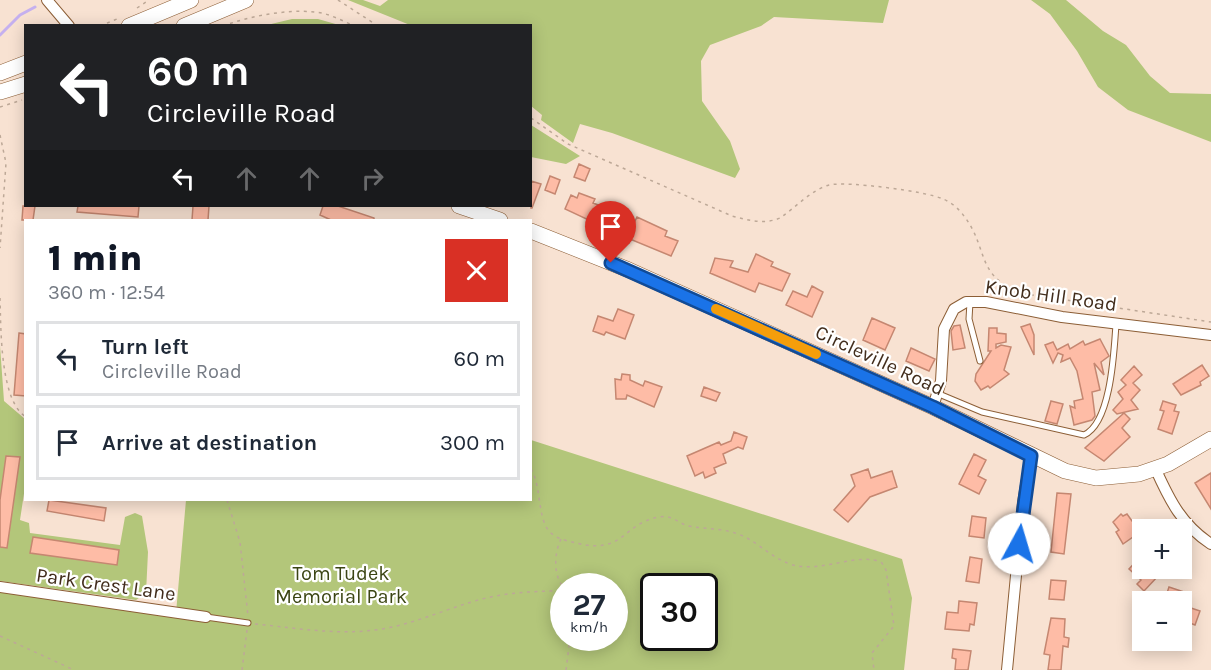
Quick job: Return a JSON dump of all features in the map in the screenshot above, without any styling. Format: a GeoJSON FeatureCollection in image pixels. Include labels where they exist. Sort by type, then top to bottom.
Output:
{"type":"FeatureCollection","features":[{"type":"Feature","properties":{"kind":"street"},"geometry":{"type":"LineString","coordinates":[[134,24],[191,0]]}},
{"type":"Feature","properties":{"kind":"street"},"geometry":{"type":"LineString","coordinates":[[189,24],[246,0]]}},
{"type":"Feature","properties":{"kind":"street"},"geometry":{"type":"LineString","coordinates":[[50,3],[56,24]]}},
{"type":"Feature","properties":{"kind":"street"},"geometry":{"type":"LineString","coordinates":[[50,3],[67,24]]}},
{"type":"Feature","properties":{"kind":"street"},"geometry":{"type":"LineString","coordinates":[[0,73],[24,64]]}},
{"type":"Feature","properties":{"kind":"street"},"geometry":{"type":"LineString","coordinates":[[0,92],[24,85]]}},
{"type":"Feature","properties":{"kind":"street"},"geometry":{"type":"LineString","coordinates":[[462,207],[497,219]]}},
{"type":"Feature","properties":{"kind":"street","name":"Circleville Road"},"geometry":{"type":"LineString","coordinates":[[532,231],[936,400],[1031,456],[1065,471],[1096,478],[1124,477],[1156,470],[1211,439]]}},
{"type":"Feature","properties":{"kind":"street","name":"Knob Hill Road"},"geometry":{"type":"LineString","coordinates":[[936,400],[944,329],[954,309],[962,303],[986,302],[1062,317],[1211,335]]}},
{"type":"Feature","properties":{"kind":"street"},"geometry":{"type":"LineString","coordinates":[[1007,670],[1023,502],[1031,456]]}},
{"type":"Feature","properties":{"kind":"street"},"geometry":{"type":"LineString","coordinates":[[1156,470],[1179,516],[1192,530],[1211,544]]}},
{"type":"Feature","properties":{"kind":"street","name":"Park Crest Lane"},"geometry":{"type":"LineString","coordinates":[[0,587],[206,617]]}},
{"type":"Feature","properties":{"kind":"lane"},"geometry":{"type":"LineString","coordinates":[[970,302],[970,326],[980,361]]}},
{"type":"Feature","properties":{"kind":"lane"},"geometry":{"type":"LineString","coordinates":[[936,400],[1084,435],[1097,424],[1104,405],[1113,362],[1116,323]]}},
{"type":"Feature","properties":{"kind":"lane"},"geometry":{"type":"LineString","coordinates":[[206,617],[248,623]]}},
{"type":"Feature","properties":{"kind":"path"},"geometry":{"type":"LineString","coordinates":[[338,0],[375,24]]}},
{"type":"Feature","properties":{"kind":"path"},"geometry":{"type":"LineString","coordinates":[[231,24],[264,16],[304,11],[327,14],[350,24]]}},
{"type":"Feature","properties":{"kind":"path"},"geometry":{"type":"LineString","coordinates":[[0,107],[24,99]]}},
{"type":"Feature","properties":{"kind":"path"},"geometry":{"type":"LineString","coordinates":[[532,119],[568,144],[732,216],[749,220],[772,221],[780,218],[830,185],[860,186],[936,196],[951,204],[966,218],[988,269],[1001,284],[1010,289],[1026,294],[1211,322]]}},
{"type":"Feature","properties":{"kind":"path"},"geometry":{"type":"LineString","coordinates":[[0,135],[6,163],[0,248]]}},
{"type":"Feature","properties":{"kind":"path"},"geometry":{"type":"LineString","coordinates":[[0,298],[5,392],[12,407],[24,416]]}},
{"type":"Feature","properties":{"kind":"path"},"geometry":{"type":"LineString","coordinates":[[532,471],[539,488],[548,529],[561,538],[589,545],[608,546],[642,523],[668,516],[687,525],[738,534],[771,556],[795,566],[820,568],[860,560],[880,562],[886,570],[895,622],[893,629],[872,653],[874,670]]}},
{"type":"Feature","properties":{"kind":"path"},"geometry":{"type":"LineString","coordinates":[[227,501],[240,542],[247,591],[248,623],[242,670]]}},
{"type":"Feature","properties":{"kind":"path"},"geometry":{"type":"LineString","coordinates":[[558,573],[555,557],[561,538]]}},
{"type":"Feature","properties":{"kind":"path"},"geometry":{"type":"LineString","coordinates":[[248,623],[331,633],[355,632],[411,622],[484,598],[550,591]]}},
{"type":"Feature","properties":{"kind":"path"},"geometry":{"type":"LineString","coordinates":[[0,636],[74,670]]}},
{"type":"Feature","properties":{"kind":"path"},"geometry":{"type":"LineString","coordinates":[[566,670],[568,651]]}},
{"type":"Feature","properties":{"kind":"green space"},"geometry":{"type":"Polygon","coordinates":[[[348,0],[363,0],[380,6],[388,0],[889,0],[883,23],[774,17],[761,26],[710,45],[701,61],[702,101],[730,141],[740,169],[735,178],[612,133],[580,124],[573,143],[541,120],[542,115],[532,107],[532,24],[408,24],[348,0]]]}},
{"type":"Feature","properties":{"kind":"green space"},"geometry":{"type":"Polygon","coordinates":[[[1031,0],[1066,0],[1103,31],[1126,45],[1150,76],[1170,93],[1211,94],[1211,142],[1128,110],[1098,87],[1077,51],[1050,14],[1031,0]]]}},
{"type":"Feature","properties":{"kind":"green space"},"geometry":{"type":"Polygon","coordinates":[[[292,19],[318,19],[336,24],[271,24],[292,19]]]}},
{"type":"Feature","properties":{"kind":"green space"},"geometry":{"type":"Polygon","coordinates":[[[532,126],[580,156],[566,164],[532,157],[532,126]]]}},
{"type":"Feature","properties":{"kind":"green space"},"geometry":{"type":"Polygon","coordinates":[[[0,346],[4,401],[24,418],[24,494],[20,520],[29,523],[30,533],[120,545],[125,517],[135,513],[142,516],[148,552],[146,593],[136,600],[0,581],[0,346]]]}},
{"type":"Feature","properties":{"kind":"green space","name":"Tom Tudek Memorial Park"},"geometry":{"type":"Polygon","coordinates":[[[532,440],[902,559],[912,598],[904,670],[0,670],[0,587],[176,613],[186,501],[532,501],[532,440]]]}},
{"type":"Feature","properties":{"kind":"building"},"geometry":{"type":"Polygon","coordinates":[[[579,164],[590,169],[585,181],[574,177],[579,164]]]}},
{"type":"Feature","properties":{"kind":"building"},"geometry":{"type":"Polygon","coordinates":[[[550,176],[560,180],[555,194],[545,190],[550,176]]]}},
{"type":"Feature","properties":{"kind":"building"},"geometry":{"type":"Polygon","coordinates":[[[532,181],[541,184],[532,208],[532,181]]]}},
{"type":"Feature","properties":{"kind":"building"},"geometry":{"type":"Polygon","coordinates":[[[579,193],[595,199],[593,203],[601,206],[595,223],[565,209],[571,195],[577,198],[579,193]]]}},
{"type":"Feature","properties":{"kind":"building"},"geometry":{"type":"Polygon","coordinates":[[[23,206],[35,207],[33,219],[22,220],[23,206]]]}},
{"type":"Feature","properties":{"kind":"building"},"geometry":{"type":"Polygon","coordinates":[[[78,207],[139,207],[138,217],[77,212],[78,207]]]}},
{"type":"Feature","properties":{"kind":"building"},"geometry":{"type":"Polygon","coordinates":[[[193,207],[209,207],[208,219],[192,219],[193,207]]]}},
{"type":"Feature","properties":{"kind":"building"},"geometry":{"type":"Polygon","coordinates":[[[323,207],[341,207],[374,219],[329,219],[320,215],[323,207]]]}},
{"type":"Feature","properties":{"kind":"building"},"geometry":{"type":"Polygon","coordinates":[[[618,217],[634,223],[637,217],[667,231],[665,236],[678,241],[671,256],[630,239],[629,243],[616,237],[617,234],[612,232],[618,217]]]}},
{"type":"Feature","properties":{"kind":"building"},"geometry":{"type":"Polygon","coordinates":[[[756,254],[773,262],[771,266],[790,274],[782,291],[759,283],[755,292],[710,273],[715,258],[733,261],[730,267],[748,272],[756,254]]]}},
{"type":"Feature","properties":{"kind":"building"},"geometry":{"type":"Polygon","coordinates":[[[812,286],[823,292],[812,317],[786,305],[793,291],[807,297],[812,286]]]}},
{"type":"Feature","properties":{"kind":"building"},"geometry":{"type":"Polygon","coordinates":[[[618,309],[634,315],[625,339],[606,332],[604,335],[593,331],[598,316],[613,321],[618,309]]]}},
{"type":"Feature","properties":{"kind":"building"},"geometry":{"type":"Polygon","coordinates":[[[872,318],[895,328],[885,350],[863,340],[872,318]]]}},
{"type":"Feature","properties":{"kind":"building"},"geometry":{"type":"Polygon","coordinates":[[[1030,324],[1034,335],[1034,355],[1021,327],[1030,324]]]}},
{"type":"Feature","properties":{"kind":"building"},"geometry":{"type":"Polygon","coordinates":[[[960,325],[965,348],[953,350],[951,331],[954,326],[960,325]]]}},
{"type":"Feature","properties":{"kind":"building"},"geometry":{"type":"Polygon","coordinates":[[[989,328],[997,328],[997,333],[1006,334],[1006,342],[996,344],[996,348],[1001,345],[1011,347],[1004,370],[1009,374],[990,388],[988,386],[981,390],[975,381],[976,374],[991,351],[988,351],[989,328]]]}},
{"type":"Feature","properties":{"kind":"building"},"geometry":{"type":"Polygon","coordinates":[[[19,333],[24,334],[24,396],[14,395],[19,333]]]}},
{"type":"Feature","properties":{"kind":"building"},"geometry":{"type":"Polygon","coordinates":[[[1100,339],[1109,356],[1101,362],[1104,375],[1094,363],[1100,390],[1092,392],[1095,416],[1092,420],[1074,425],[1070,406],[1075,408],[1074,401],[1083,399],[1077,371],[1070,358],[1061,362],[1063,355],[1058,353],[1053,363],[1045,345],[1053,342],[1057,350],[1068,344],[1070,349],[1083,341],[1085,345],[1100,339]]]}},
{"type":"Feature","properties":{"kind":"building"},"geometry":{"type":"Polygon","coordinates":[[[911,348],[935,359],[929,371],[906,361],[911,348]]]}},
{"type":"Feature","properties":{"kind":"building"},"geometry":{"type":"Polygon","coordinates":[[[1202,365],[1209,376],[1200,382],[1201,385],[1181,395],[1173,384],[1202,365]]]}},
{"type":"Feature","properties":{"kind":"building"},"geometry":{"type":"Polygon","coordinates":[[[1134,366],[1142,375],[1133,383],[1140,390],[1131,400],[1138,409],[1117,414],[1113,410],[1123,399],[1118,392],[1126,385],[1121,380],[1134,366]]]}},
{"type":"Feature","properties":{"kind":"building"},"geometry":{"type":"Polygon","coordinates":[[[622,374],[630,375],[630,380],[643,386],[645,381],[662,387],[654,407],[627,395],[626,399],[616,399],[615,379],[621,380],[622,374]]]}},
{"type":"Feature","properties":{"kind":"building"},"geometry":{"type":"Polygon","coordinates":[[[704,387],[720,393],[716,401],[701,396],[704,387]]]}},
{"type":"Feature","properties":{"kind":"building"},"geometry":{"type":"Polygon","coordinates":[[[1051,401],[1063,404],[1057,424],[1045,421],[1051,401]]]}},
{"type":"Feature","properties":{"kind":"building"},"geometry":{"type":"Polygon","coordinates":[[[1163,401],[1176,405],[1174,411],[1179,412],[1172,434],[1158,429],[1164,411],[1160,410],[1163,401]]]}},
{"type":"Feature","properties":{"kind":"building"},"geometry":{"type":"Polygon","coordinates":[[[1124,413],[1130,419],[1122,428],[1130,437],[1104,461],[1085,448],[1124,413]]]}},
{"type":"Feature","properties":{"kind":"building"},"geometry":{"type":"Polygon","coordinates":[[[734,432],[747,437],[743,449],[738,447],[723,454],[726,463],[714,468],[716,473],[705,478],[703,472],[695,476],[687,456],[719,442],[721,445],[731,441],[734,432]]]}},
{"type":"Feature","properties":{"kind":"building"},"geometry":{"type":"Polygon","coordinates":[[[974,454],[986,460],[978,476],[986,480],[979,494],[959,484],[974,454]]]}},
{"type":"Feature","properties":{"kind":"building"},"geometry":{"type":"Polygon","coordinates":[[[6,456],[20,457],[7,548],[0,547],[0,500],[6,456]]]}},
{"type":"Feature","properties":{"kind":"building"},"geometry":{"type":"Polygon","coordinates":[[[868,469],[871,478],[892,471],[897,487],[870,497],[848,522],[834,510],[855,486],[851,475],[868,469]]]}},
{"type":"Feature","properties":{"kind":"building"},"geometry":{"type":"Polygon","coordinates":[[[1211,473],[1211,509],[1195,483],[1211,473]]]}},
{"type":"Feature","properties":{"kind":"building"},"geometry":{"type":"Polygon","coordinates":[[[1057,493],[1071,494],[1064,554],[1051,552],[1057,493]]]}},
{"type":"Feature","properties":{"kind":"building"},"geometry":{"type":"Polygon","coordinates":[[[49,501],[106,508],[104,521],[47,511],[49,501]]]}},
{"type":"Feature","properties":{"kind":"building"},"geometry":{"type":"Polygon","coordinates":[[[1121,514],[1123,516],[1127,514],[1132,521],[1132,538],[1123,544],[1116,532],[1119,530],[1113,522],[1121,514]]]}},
{"type":"Feature","properties":{"kind":"building"},"geometry":{"type":"Polygon","coordinates":[[[972,516],[986,518],[984,538],[969,536],[972,516]]]}},
{"type":"Feature","properties":{"kind":"building"},"geometry":{"type":"Polygon","coordinates":[[[33,537],[119,550],[117,565],[30,553],[33,537]]]}},
{"type":"Feature","properties":{"kind":"building"},"geometry":{"type":"Polygon","coordinates":[[[970,557],[982,559],[979,583],[966,581],[970,557]]]}},
{"type":"Feature","properties":{"kind":"building"},"geometry":{"type":"Polygon","coordinates":[[[1155,579],[1144,591],[1137,584],[1141,580],[1155,579]]]}},
{"type":"Feature","properties":{"kind":"building"},"geometry":{"type":"Polygon","coordinates":[[[1051,580],[1066,581],[1064,600],[1049,599],[1051,580]]]}},
{"type":"Feature","properties":{"kind":"building"},"geometry":{"type":"Polygon","coordinates":[[[1169,587],[1181,591],[1168,591],[1169,587]]]}},
{"type":"Feature","properties":{"kind":"building"},"geometry":{"type":"Polygon","coordinates":[[[959,601],[977,603],[974,625],[970,624],[969,631],[945,629],[947,612],[958,613],[959,601]]]}},
{"type":"Feature","properties":{"kind":"building"},"geometry":{"type":"Polygon","coordinates":[[[1192,608],[1200,611],[1195,625],[1192,624],[1192,608]]]}},
{"type":"Feature","properties":{"kind":"building"},"geometry":{"type":"Polygon","coordinates":[[[1051,618],[1065,619],[1064,637],[1069,638],[1068,647],[1063,646],[1061,670],[1048,670],[1050,655],[1044,654],[1051,618]]]}},
{"type":"Feature","properties":{"kind":"building"},"geometry":{"type":"Polygon","coordinates":[[[953,649],[971,651],[968,670],[955,670],[956,659],[952,658],[953,649]]]}},
{"type":"Feature","properties":{"kind":"waterway"},"geometry":{"type":"LineString","coordinates":[[0,35],[20,15],[35,7]]}},
{"type":"Feature","properties":{"kind":"slow traffic"},"geometry":{"type":"LineString","coordinates":[[716,309],[816,354]]}},
{"type":"Feature","properties":{"kind":"route"},"geometry":{"type":"LineString","coordinates":[[611,263],[933,407],[1031,456],[1019,544]]}}]}
